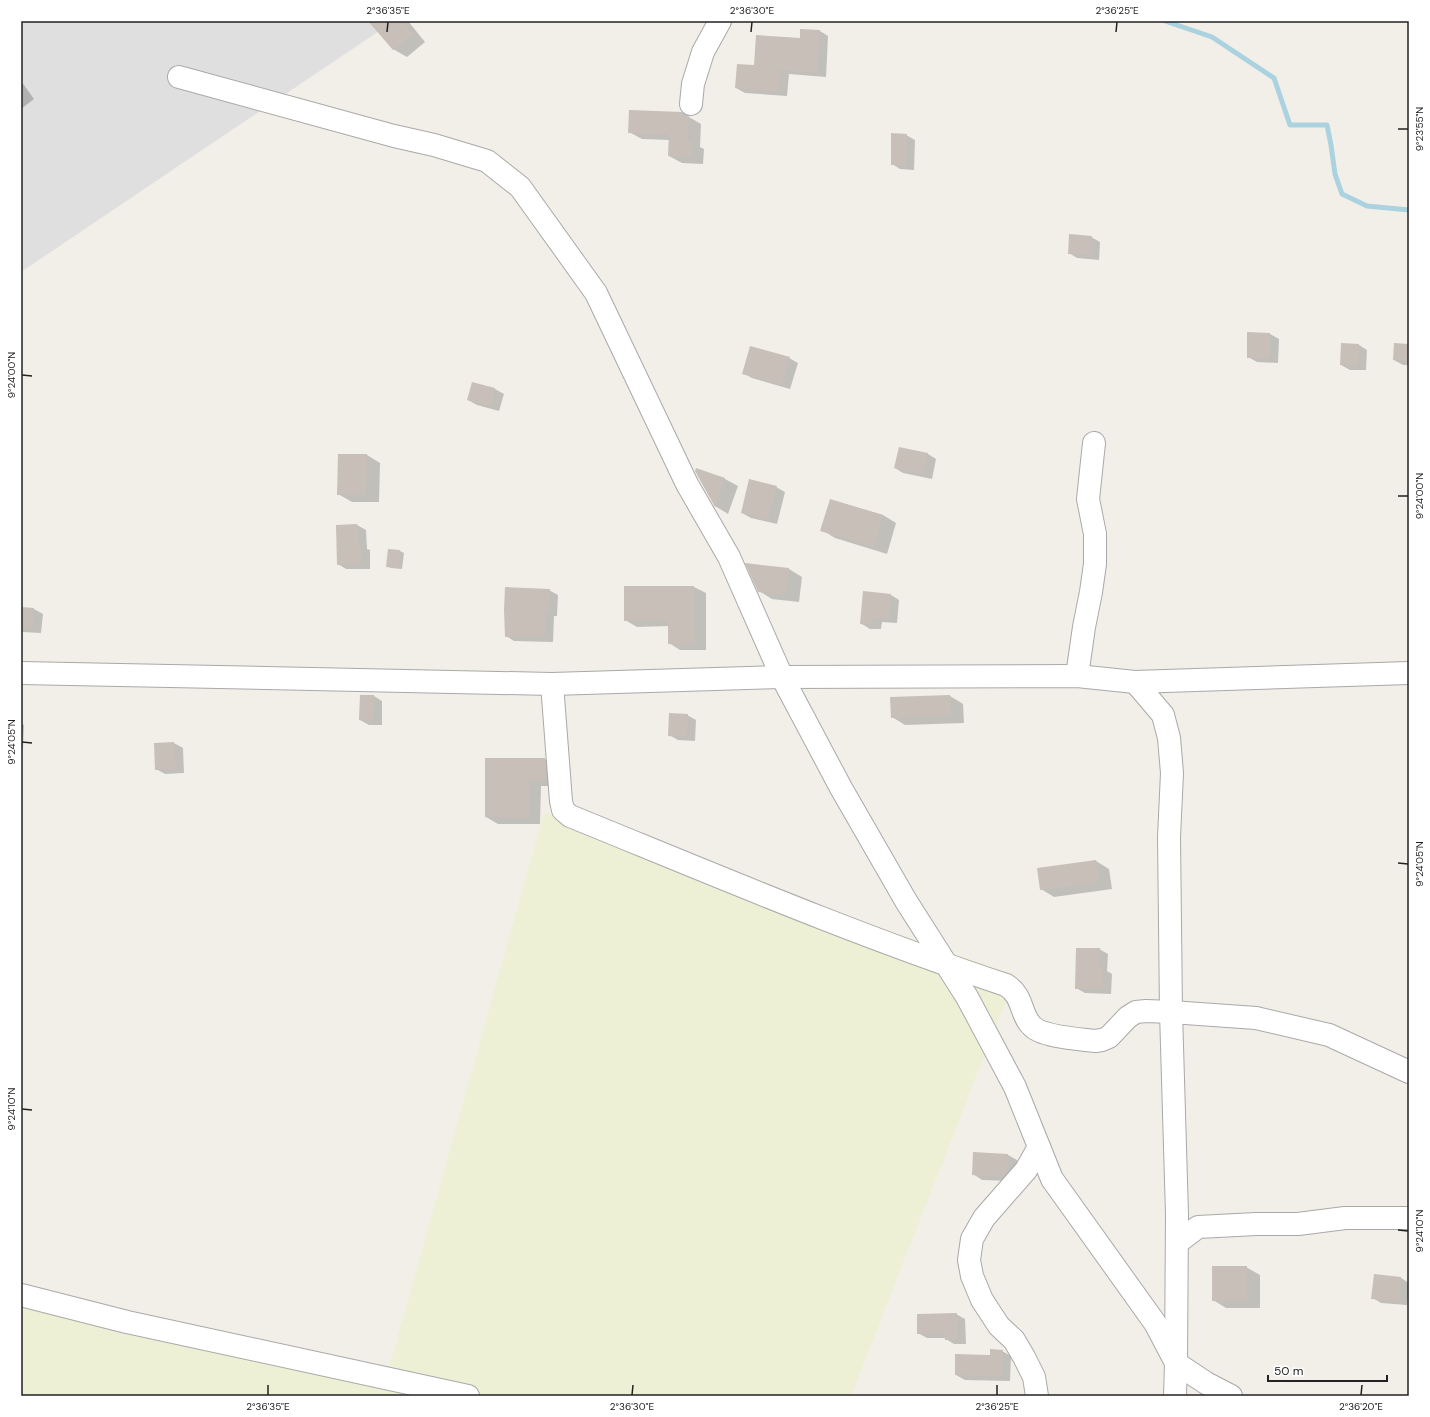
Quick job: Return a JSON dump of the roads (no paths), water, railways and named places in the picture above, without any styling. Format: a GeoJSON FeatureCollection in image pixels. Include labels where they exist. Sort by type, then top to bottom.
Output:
{"type":"FeatureCollection","features":[{"type":"Feature","properties":{"kind":"street"},"geometry":{"type":"LineString","coordinates":[[691,104],[693,84],[703,52],[720,21]]}},
{"type":"Feature","properties":{"kind":"street"},"geometry":{"type":"LineString","coordinates":[[179,77],[394,136],[434,145],[487,161],[520,187],[596,293],[687,484],[729,557],[782,677],[845,795],[906,901],[968,997],[1015,1087],[1052,1179],[1155,1323],[1176,1363],[1206,1383],[1231,1396]]}},
{"type":"Feature","properties":{"kind":"street"},"geometry":{"type":"LineString","coordinates":[[1077,676],[1095,564],[1095,534],[1088,499],[1094,443]]}},
{"type":"Feature","properties":{"kind":"street"},"geometry":{"type":"LineString","coordinates":[[21,673],[552,684],[782,677],[1077,676],[1135,682],[1409,673]]}},
{"type":"Feature","properties":{"kind":"street"},"geometry":{"type":"LineString","coordinates":[[1135,682],[1163,715],[1168,738],[1172,773],[1169,837],[1171,1012],[1177,1214],[1175,1396]]}},
{"type":"Feature","properties":{"kind":"street"},"geometry":{"type":"LineString","coordinates":[[552,684],[561,800],[563,810],[570,816],[822,919],[946,965],[1006,985],[1017,994],[1030,1025],[1036,1030],[1045,1034],[1095,1041],[1109,1037],[1128,1017],[1136,1012],[1171,1012],[1256,1018],[1329,1034],[1409,1072]]}},
{"type":"Feature","properties":{"kind":"street"},"geometry":{"type":"LineString","coordinates":[[1037,1396],[1034,1377],[1024,1357],[1014,1340],[999,1326],[982,1300],[972,1276],[969,1260],[972,1239],[984,1218],[1026,1170],[1039,1147]]}},
{"type":"Feature","properties":{"kind":"street"},"geometry":{"type":"LineString","coordinates":[[1177,1214],[1198,1227]]}},
{"type":"Feature","properties":{"kind":"street"},"geometry":{"type":"LineString","coordinates":[[1177,1243],[1198,1227],[1256,1224],[1298,1224],[1345,1218],[1409,1218]]}},
{"type":"Feature","properties":{"kind":"street"},"geometry":{"type":"LineString","coordinates":[[21,1295],[127,1322],[468,1396]]}},
{"type":"Feature","properties":{"kind":"waterway"},"geometry":{"type":"LineString","coordinates":[[1165,21],[1212,37],[1274,78],[1290,125],[1327,125],[1335,174],[1342,194],[1367,206],[1409,210]]}}]}
